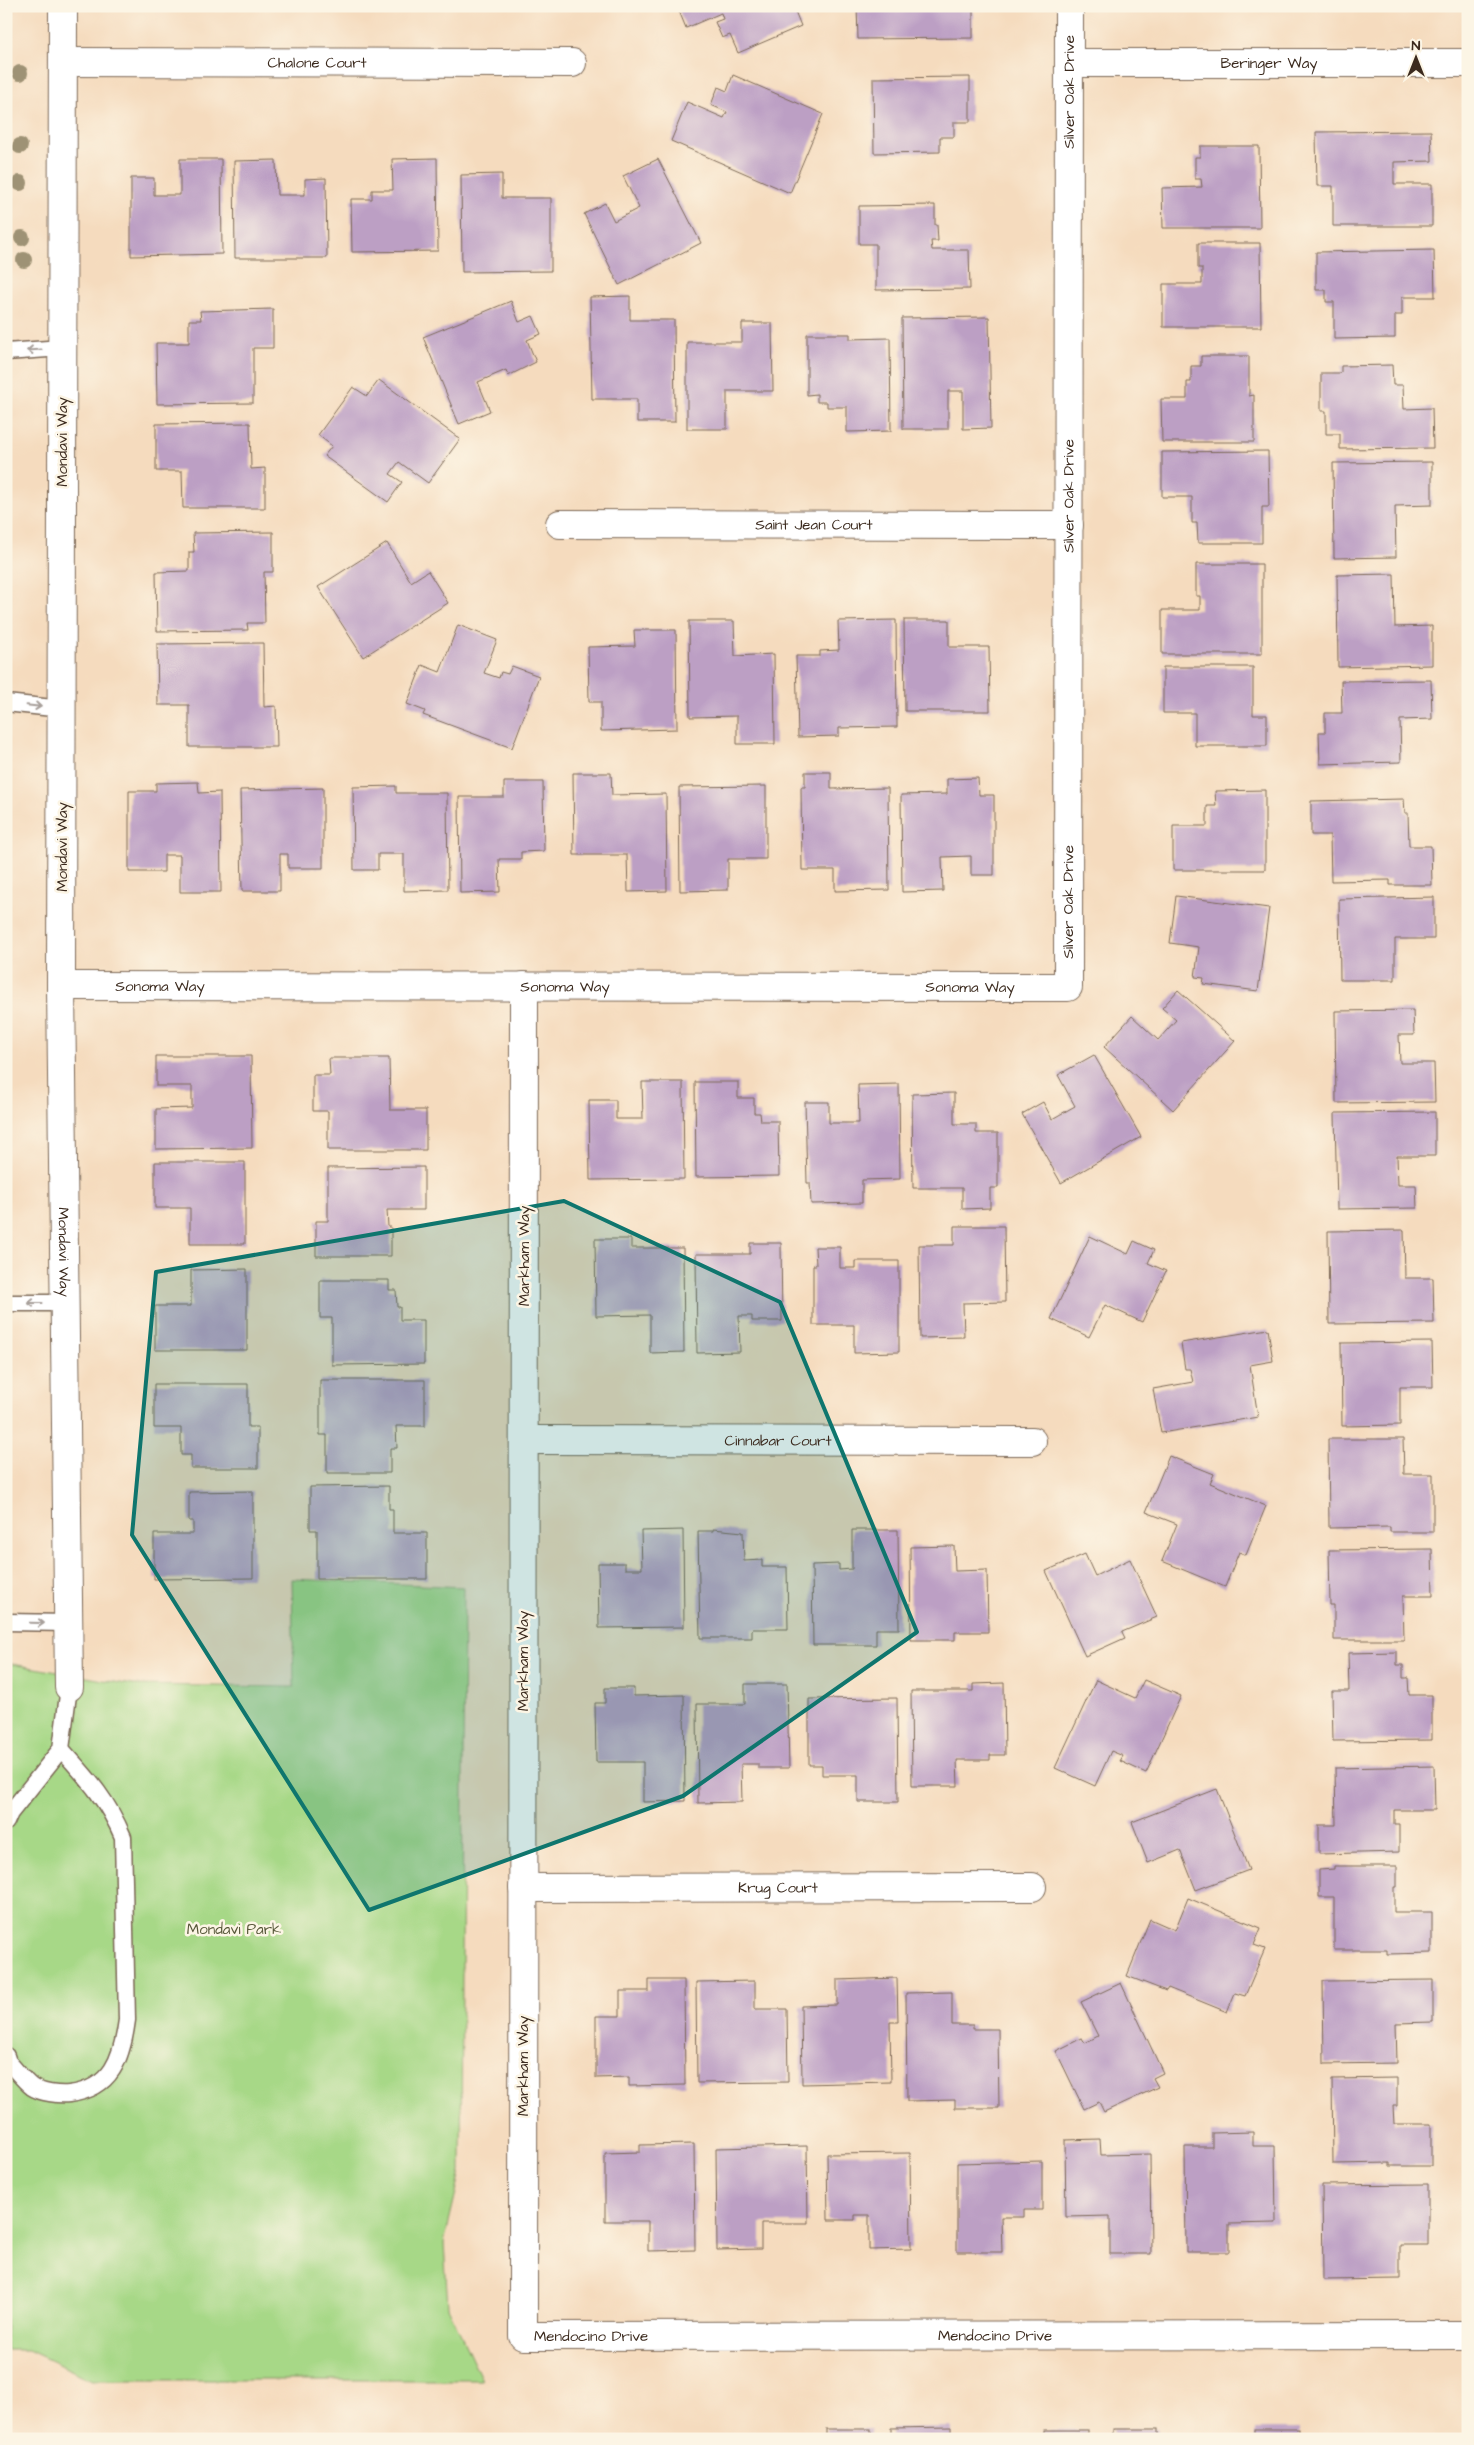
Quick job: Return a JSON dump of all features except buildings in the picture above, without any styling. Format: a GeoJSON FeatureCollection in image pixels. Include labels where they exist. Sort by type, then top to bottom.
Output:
{"type":"FeatureCollection","features":[{"type":"Feature","properties":{"kind":"street","name":"Mondavi Way"},"geometry":{"type":"LineString","coordinates":[[63,6],[62,986],[69,1687]]}},
{"type":"Feature","properties":{"kind":"street","name":"Silver Oak Drive"},"geometry":{"type":"LineString","coordinates":[[1068,987],[1069,6]]}},
{"type":"Feature","properties":{"kind":"street","name":"Chalone Court"},"geometry":{"type":"LineString","coordinates":[[62,62],[572,63]]}},
{"type":"Feature","properties":{"kind":"street","name":"Beringer Way"},"geometry":{"type":"LineString","coordinates":[[1069,63],[1468,64]]}},
{"type":"Feature","properties":{"kind":"street","name":"Saint Jean Court"},"geometry":{"type":"LineString","coordinates":[[560,524],[1069,525]]}},
{"type":"Feature","properties":{"kind":"street","name":"Sonoma Way"},"geometry":{"type":"LineString","coordinates":[[62,986],[1068,987]]}},
{"type":"Feature","properties":{"kind":"street","name":"Markham Way"},"geometry":{"type":"LineString","coordinates":[[523,2336],[524,986]]}},
{"type":"Feature","properties":{"kind":"street","name":"Cinnabar Court"},"geometry":{"type":"LineString","coordinates":[[524,1440],[1032,1441]]}},
{"type":"Feature","properties":{"kind":"street","name":"Krug Court"},"geometry":{"type":"LineString","coordinates":[[523,1888],[1032,1887]]}},
{"type":"Feature","properties":{"kind":"street","name":"Mendocino Drive"},"geometry":{"type":"LineString","coordinates":[[523,2336],[1468,2335]]}},
{"type":"Feature","properties":{"kind":"lane"},"geometry":{"type":"LineString","coordinates":[[6,352],[62,348]]}},
{"type":"Feature","properties":{"kind":"lane"},"geometry":{"type":"LineString","coordinates":[[6,703],[62,709]]}},
{"type":"Feature","properties":{"kind":"lane"},"geometry":{"type":"LineString","coordinates":[[6,1303],[65,1303]]}},
{"type":"Feature","properties":{"kind":"lane"},"geometry":{"type":"LineString","coordinates":[[6,1622],[68,1623]]}},
{"type":"Feature","properties":{"kind":"lane"},"geometry":{"type":"LineString","coordinates":[[6,1822],[10,1814],[61,1749],[69,1687]]}},
{"type":"Feature","properties":{"kind":"lane"},"geometry":{"type":"LineString","coordinates":[[6,2056],[8,2062],[33,2088],[60,2095],[86,2092],[106,2079],[123,2049],[127,2020],[123,1837],[112,1812],[100,1793],[61,1749]]}},
{"type":"Feature","properties":{"kind":"highlighted area"},"geometry":{"type":"Polygon","coordinates":[[[564,1201],[780,1302],[917,1632],[683,1796],[369,1910],[132,1535],[156,1272],[564,1201]]]}},
{"type":"Feature","properties":{"kind":"green space","name":"Mondavi Park"},"geometry":{"type":"Polygon","coordinates":[[[292,1579],[464,1587],[461,2171],[444,2243],[448,2307],[482,2380],[92,2380],[28,2350],[6,2350],[6,1663],[132,1685],[294,1687],[292,1579]]]}}]}
